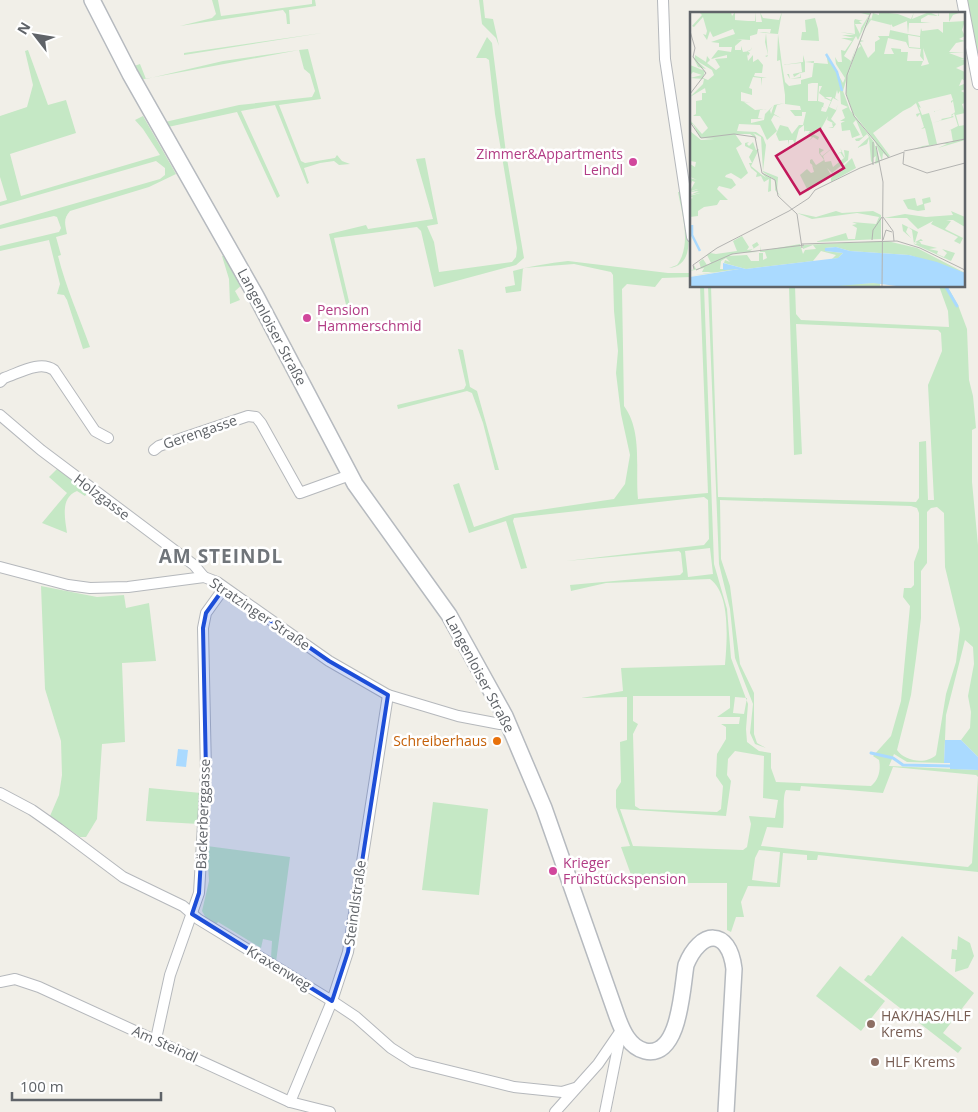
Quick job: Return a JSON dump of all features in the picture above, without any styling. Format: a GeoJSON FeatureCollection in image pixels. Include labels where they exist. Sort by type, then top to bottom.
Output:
{"type":"FeatureCollection","features":[{"type":"Feature","properties":{"kind":"street","name":"Langenloiser Straße"},"geometry":{"type":"LineString","coordinates":[[92,0],[164,138],[256,296],[350,475],[379,520],[449,615],[508,723],[544,808],[622,1029],[635,1046],[654,1052],[664,1047],[672,1037],[686,965],[690,955],[697,944],[705,939],[715,938],[723,941],[732,957],[734,969],[726,1112]]}},
{"type":"Feature","properties":{"kind":"street"},"geometry":{"type":"LineString","coordinates":[[663,0],[665,59],[690,224]]}},
{"type":"Feature","properties":{"kind":"street"},"geometry":{"type":"LineString","coordinates":[[966,21],[978,84]]}},
{"type":"Feature","properties":{"kind":"street"},"geometry":{"type":"LineString","coordinates":[[0,382],[4,378],[41,365],[48,366],[54,370],[95,431],[108,438]]}},
{"type":"Feature","properties":{"kind":"street","name":"Holzgasse"},"geometry":{"type":"LineString","coordinates":[[0,415],[40,450],[194,565],[204,577]]}},
{"type":"Feature","properties":{"kind":"street","name":"Gerengasse"},"geometry":{"type":"LineString","coordinates":[[154,450],[158,446],[248,416],[256,418],[261,423],[300,493],[350,475]]}},
{"type":"Feature","properties":{"kind":"street","name":"Stratzinger Straße"},"geometry":{"type":"LineString","coordinates":[[0,567],[68,585],[90,588],[128,587],[204,577],[224,588],[329,660],[388,695],[458,716],[500,724],[508,723]]}},
{"type":"Feature","properties":{"kind":"street","name":"Bäckerberggasse"},"geometry":{"type":"LineString","coordinates":[[156,1039],[170,975],[199,892],[206,772],[203,628],[206,613],[224,588]]}},
{"type":"Feature","properties":{"kind":"street","name":"Steindlstraße"},"geometry":{"type":"LineString","coordinates":[[290,1102],[332,1001],[348,952],[388,695]]}},
{"type":"Feature","properties":{"kind":"street","name":"Kraxenweg"},"geometry":{"type":"LineString","coordinates":[[0,793],[32,810],[123,877],[183,906],[192,914],[332,1001],[356,1017],[391,1048],[413,1062],[514,1087],[562,1092],[576,1088]]}},
{"type":"Feature","properties":{"kind":"street","name":"Am Steindl"},"geometry":{"type":"LineString","coordinates":[[0,982],[15,979],[26,982],[156,1039],[290,1102],[330,1112]]}},
{"type":"Feature","properties":{"kind":"street"},"geometry":{"type":"LineString","coordinates":[[556,1112],[598,1064],[622,1029]]}},
{"type":"Feature","properties":{"kind":"street"},"geometry":{"type":"LineString","coordinates":[[605,1112],[622,1029]]}},
{"type":"Feature","properties":{"kind":"highlighted area"},"geometry":{"type":"Polygon","coordinates":[[[224,588],[329,661],[388,695],[348,952],[332,1001],[192,914],[199,893],[206,772],[203,628],[206,613],[224,588]]]}},
{"type":"Feature","properties":{"kind":"green space"},"geometry":{"type":"Polygon","coordinates":[[[212,0],[218,0],[221,16],[312,4],[312,0],[315,0],[316,6],[289,10],[290,24],[287,24],[286,14],[283,10],[180,26],[212,18],[216,14],[212,0]]]}},
{"type":"Feature","properties":{"kind":"green space"},"geometry":{"type":"Polygon","coordinates":[[[479,0],[483,0],[485,18],[493,19],[499,46],[496,38],[482,24],[479,0]]]}},
{"type":"Feature","properties":{"kind":"green space"},"geometry":{"type":"Polygon","coordinates":[[[965,0],[978,0],[978,67],[965,0]]]}},
{"type":"Feature","properties":{"kind":"green space"},"geometry":{"type":"Polygon","coordinates":[[[322,33],[184,55],[184,53],[322,33]]]}},
{"type":"Feature","properties":{"kind":"green space"},"geometry":{"type":"Polygon","coordinates":[[[487,37],[492,43],[506,153],[524,258],[516,265],[434,287],[421,231],[417,227],[334,238],[352,314],[349,317],[329,234],[366,225],[368,229],[433,219],[416,159],[425,158],[438,224],[427,226],[434,242],[439,272],[512,262],[516,257],[517,248],[495,114],[489,60],[486,58],[476,58],[487,37]]]}},
{"type":"Feature","properties":{"kind":"green space"},"geometry":{"type":"Polygon","coordinates":[[[308,49],[321,99],[279,105],[301,161],[305,163],[335,158],[337,155],[342,161],[350,164],[339,165],[334,161],[304,168],[309,183],[307,184],[275,105],[241,111],[280,196],[277,198],[237,112],[168,127],[165,122],[239,105],[312,97],[315,91],[310,74],[304,69],[299,50],[308,49]]]}},
{"type":"Feature","properties":{"kind":"green space"},"geometry":{"type":"Polygon","coordinates":[[[28,50],[48,105],[66,100],[76,133],[10,154],[21,196],[160,155],[135,120],[143,116],[176,174],[149,187],[70,211],[66,217],[67,234],[56,237],[61,255],[58,256],[90,347],[83,349],[67,300],[64,295],[57,294],[60,284],[49,240],[0,251],[0,246],[59,232],[61,228],[57,217],[54,216],[0,229],[0,225],[160,179],[165,175],[165,168],[156,161],[0,206],[0,202],[7,200],[0,177],[0,116],[27,107],[33,85],[25,51],[28,50]]]}},
{"type":"Feature","properties":{"kind":"green space"},"geometry":{"type":"Polygon","coordinates":[[[299,50],[153,77],[223,61],[299,50]]]}},
{"type":"Feature","properties":{"kind":"green space"},"geometry":{"type":"Polygon","coordinates":[[[140,64],[146,79],[139,80],[131,67],[140,64]]]}},
{"type":"Feature","properties":{"kind":"green space"},"geometry":{"type":"Polygon","coordinates":[[[678,192],[680,192],[687,224],[688,248],[685,258],[679,265],[669,268],[677,265],[682,257],[684,248],[685,229],[678,192]]]}},
{"type":"Feature","properties":{"kind":"green space"},"geometry":{"type":"Polygon","coordinates":[[[227,255],[243,284],[235,291],[240,300],[230,304],[229,279],[222,256],[227,255]]]}},
{"type":"Feature","properties":{"kind":"green space"},"geometry":{"type":"Polygon","coordinates":[[[568,261],[668,273],[690,273],[690,277],[662,278],[655,287],[627,284],[622,289],[624,406],[634,427],[636,439],[638,499],[708,493],[700,288],[704,288],[714,564],[727,609],[731,658],[746,698],[735,697],[733,713],[744,714],[747,700],[747,742],[759,751],[771,753],[771,768],[776,782],[871,786],[876,781],[880,763],[873,756],[891,736],[901,701],[910,606],[903,597],[904,588],[911,588],[914,585],[914,562],[919,548],[919,513],[917,508],[911,506],[720,500],[721,559],[730,586],[740,664],[754,693],[754,734],[757,743],[766,748],[755,744],[750,733],[753,704],[735,658],[730,609],[719,564],[708,288],[711,288],[718,497],[916,502],[919,498],[919,442],[926,441],[928,500],[934,500],[928,385],[942,351],[941,333],[938,330],[796,324],[802,454],[794,455],[789,288],[795,288],[796,314],[801,320],[949,327],[948,311],[940,288],[948,288],[958,305],[967,329],[969,380],[973,396],[976,428],[972,430],[972,482],[978,545],[978,757],[961,740],[970,728],[971,712],[968,696],[974,664],[973,647],[965,640],[946,715],[944,763],[907,762],[894,754],[889,766],[978,770],[978,777],[978,872],[818,855],[817,860],[807,860],[807,855],[783,853],[780,887],[748,886],[741,902],[744,917],[736,917],[731,932],[727,930],[727,883],[634,883],[621,847],[630,846],[616,807],[616,790],[621,782],[620,742],[627,740],[627,697],[581,698],[623,691],[621,668],[725,665],[727,631],[725,606],[717,586],[710,579],[606,583],[571,591],[570,585],[680,575],[683,572],[681,553],[679,551],[566,561],[704,545],[709,539],[708,500],[704,497],[514,518],[513,521],[527,568],[521,569],[506,521],[469,533],[453,485],[459,483],[474,527],[513,514],[614,499],[625,484],[630,455],[621,414],[616,373],[618,351],[613,275],[611,272],[574,264],[526,268],[568,261]],[[937,507],[931,508],[927,512],[927,563],[921,571],[921,618],[911,695],[897,750],[905,757],[921,761],[936,755],[946,694],[956,662],[960,629],[945,567],[944,513],[937,507]],[[710,548],[685,551],[688,577],[713,574],[710,548]],[[633,696],[633,721],[638,724],[633,734],[635,806],[640,809],[717,812],[721,809],[723,786],[716,776],[717,754],[726,739],[726,727],[721,724],[739,724],[740,717],[717,717],[730,708],[730,696],[633,696]],[[735,751],[728,759],[727,775],[731,781],[726,816],[620,809],[633,846],[743,850],[747,847],[751,824],[749,816],[775,818],[778,800],[763,798],[764,756],[735,751]],[[893,767],[883,793],[801,786],[800,791],[786,790],[783,828],[767,827],[761,846],[968,867],[972,863],[978,777],[976,775],[893,767]],[[759,850],[755,858],[752,880],[777,883],[780,852],[759,850]]]}},
{"type":"Feature","properties":{"kind":"green space"},"geometry":{"type":"Polygon","coordinates":[[[523,268],[521,291],[506,293],[505,287],[515,285],[513,271],[523,268]]]}},
{"type":"Feature","properties":{"kind":"green space"},"geometry":{"type":"Polygon","coordinates":[[[458,349],[463,350],[470,387],[477,391],[499,470],[495,470],[483,423],[472,393],[467,391],[398,409],[397,405],[464,389],[466,385],[458,349]]]}},
{"type":"Feature","properties":{"kind":"green space"},"geometry":{"type":"Polygon","coordinates":[[[57,469],[88,492],[85,496],[77,491],[68,498],[65,509],[67,533],[42,523],[67,493],[49,477],[57,469]]]}},
{"type":"Feature","properties":{"kind":"green space"},"geometry":{"type":"Polygon","coordinates":[[[41,586],[97,597],[124,595],[126,608],[149,603],[156,661],[122,663],[125,742],[102,744],[97,819],[86,837],[80,837],[50,816],[59,795],[62,775],[61,741],[45,689],[41,586]]]}},
{"type":"Feature","properties":{"kind":"green space"},"geometry":{"type":"Polygon","coordinates":[[[149,788],[201,793],[199,824],[146,821],[149,788]]]}},
{"type":"Feature","properties":{"kind":"green space"},"geometry":{"type":"Polygon","coordinates":[[[433,802],[488,809],[479,895],[422,890],[433,802]]]}},
{"type":"Feature","properties":{"kind":"green space"},"geometry":{"type":"Polygon","coordinates":[[[207,846],[290,857],[276,962],[271,958],[272,941],[263,939],[261,948],[218,922],[216,925],[207,920],[202,911],[209,881],[207,846]]]}},
{"type":"Feature","properties":{"kind":"green space"},"geometry":{"type":"Polygon","coordinates":[[[902,936],[974,993],[943,1033],[962,1048],[958,1053],[864,980],[868,975],[871,976],[902,936]]]}},
{"type":"Feature","properties":{"kind":"green space"},"geometry":{"type":"Polygon","coordinates":[[[958,936],[970,943],[974,956],[968,968],[955,972],[956,959],[951,959],[952,949],[957,950],[958,936]]]}},
{"type":"Feature","properties":{"kind":"green space"},"geometry":{"type":"Polygon","coordinates":[[[840,966],[885,1001],[861,1031],[816,996],[840,966]]]}},
{"type":"Feature","properties":{"kind":"water"},"geometry":{"type":"Polygon","coordinates":[[[945,740],[961,740],[978,757],[978,770],[950,769],[950,763],[944,763],[945,740]]]}},
{"type":"Feature","properties":{"kind":"water"},"geometry":{"type":"Polygon","coordinates":[[[178,749],[188,750],[186,767],[176,766],[178,749]]]}},
{"type":"Feature","properties":{"kind":"waterway"},"geometry":{"type":"LineString","coordinates":[[947,288],[957,306]]}},
{"type":"Feature","properties":{"kind":"waterway"},"geometry":{"type":"LineString","coordinates":[[871,753],[893,758],[903,765],[950,766]]}},
{"type":"Feature","properties":{"kind":"place","name":"Zimmer&Appartments Leindl"},"geometry":{"type":"Point","coordinates":[633,162]}},
{"type":"Feature","properties":{"kind":"place","name":"Pension Hammerschmid"},"geometry":{"type":"Point","coordinates":[307,318]}},
{"type":"Feature","properties":{"kind":"place","name":"Schreiberhaus"},"geometry":{"type":"Point","coordinates":[497,741]}},
{"type":"Feature","properties":{"kind":"place","name":"Krieger Frühstückspension"},"geometry":{"type":"Point","coordinates":[553,871]}},
{"type":"Feature","properties":{"kind":"place","name":"HAK/HAS/HLF Krems"},"geometry":{"type":"Point","coordinates":[871,1024]}},
{"type":"Feature","properties":{"kind":"place","name":"HLF Krems"},"geometry":{"type":"Point","coordinates":[875,1062]}},
{"type":"Feature","properties":{"kind":"district","name":"AM STEINDL"},"geometry":{"type":"Point","coordinates":[221,556]}}]}
